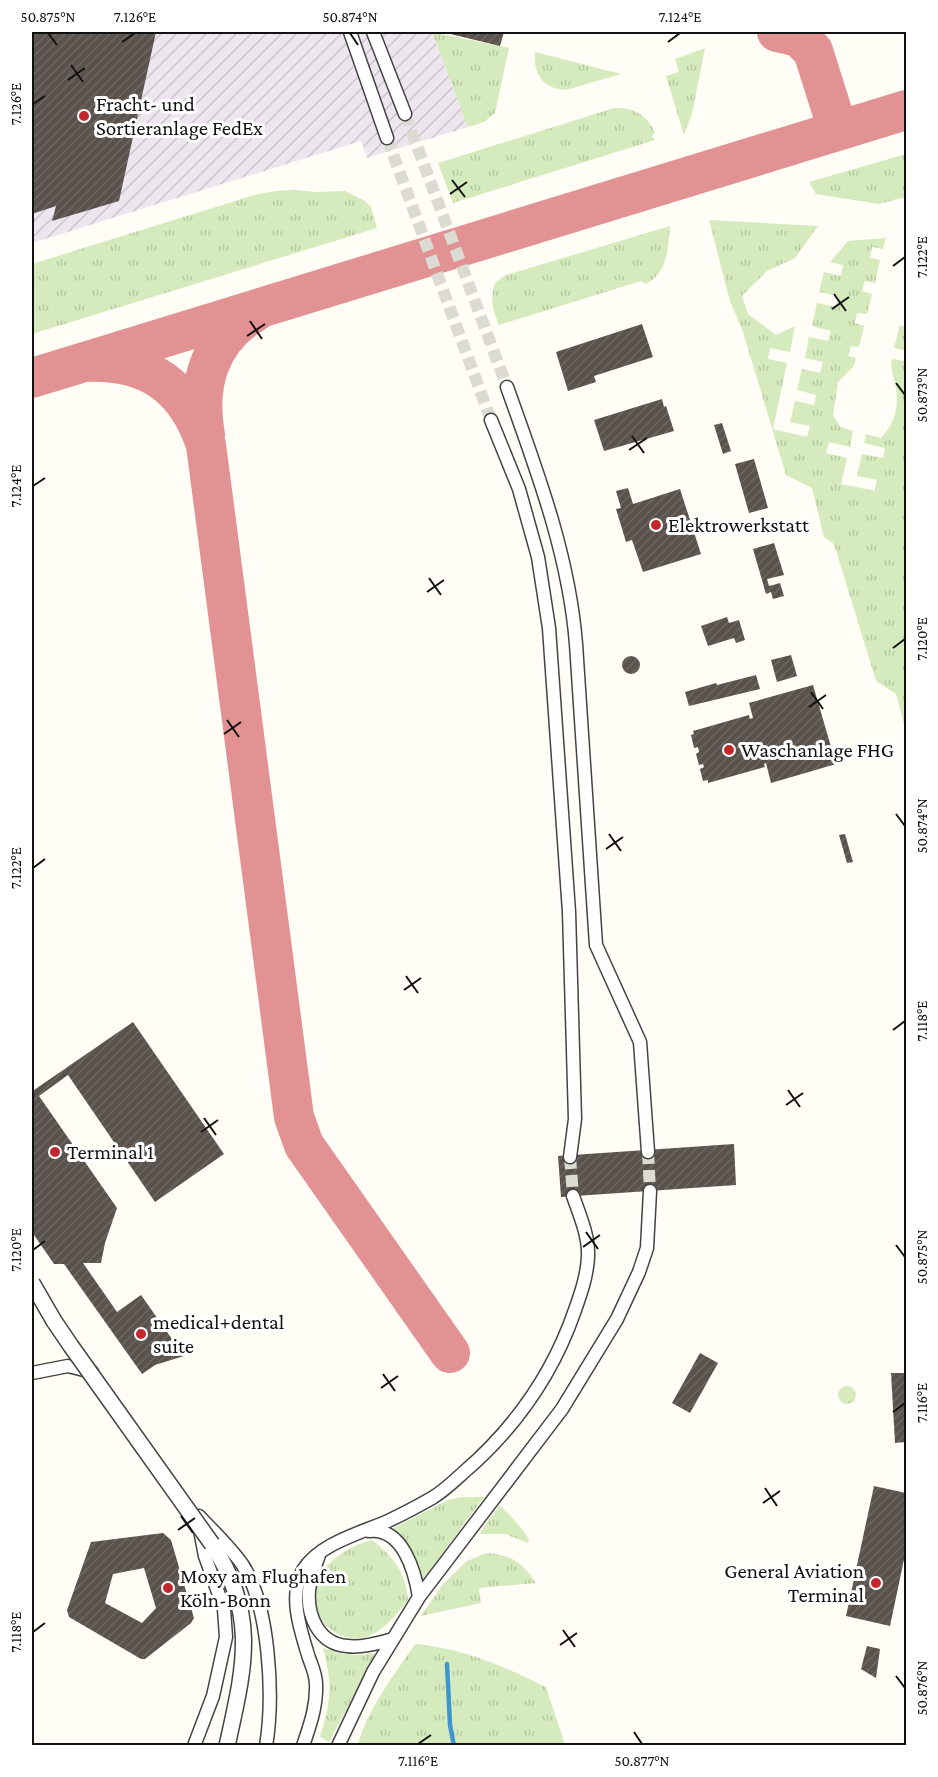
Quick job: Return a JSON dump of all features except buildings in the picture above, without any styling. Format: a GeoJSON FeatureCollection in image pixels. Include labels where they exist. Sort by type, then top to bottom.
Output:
{"type":"FeatureCollection","features":[{"type":"Feature","properties":{"kind":"street"},"geometry":{"type":"LineString","coordinates":[[350,32],[387,138]]}},
{"type":"Feature","properties":{"kind":"street"},"geometry":{"type":"LineString","coordinates":[[374,32],[405,114]]}},
{"type":"Feature","properties":{"kind":"street"},"geometry":{"type":"LineString","coordinates":[[507,387],[561,550],[571,604],[576,644],[596,945],[640,1042],[648,1152]]}},
{"type":"Feature","properties":{"kind":"street"},"geometry":{"type":"LineString","coordinates":[[491,420],[519,489],[538,557],[549,628],[569,912],[574,1108],[570,1157]]}},
{"type":"Feature","properties":{"kind":"street"},"geometry":{"type":"LineString","coordinates":[[338,1746],[373,1672],[419,1597],[562,1409],[617,1319],[639,1272],[647,1248],[650,1191]]}},
{"type":"Feature","properties":{"kind":"street"},"geometry":{"type":"LineString","coordinates":[[303,1746],[313,1717],[316,1681],[301,1631],[296,1593],[303,1571],[319,1554],[340,1542],[399,1516],[451,1485],[509,1427],[547,1376],[567,1334],[585,1281],[588,1239],[573,1196]]}},
{"type":"Feature","properties":{"kind":"street"},"geometry":{"type":"LineString","coordinates":[[32,1283],[71,1346],[206,1535],[226,1568],[240,1606],[245,1647],[242,1680],[227,1746]]}},
{"type":"Feature","properties":{"kind":"street"},"geometry":{"type":"LineString","coordinates":[[32,1291],[99,1374],[197,1514],[242,1564],[254,1588],[266,1635],[269,1684],[266,1746]]}},
{"type":"Feature","properties":{"kind":"street"},"geometry":{"type":"LineString","coordinates":[[32,1373],[68,1366],[99,1374]]}},
{"type":"Feature","properties":{"kind":"street"},"geometry":{"type":"LineString","coordinates":[[194,1746],[213,1696],[226,1637],[224,1609],[205,1556],[197,1514]]}},
{"type":"Feature","properties":{"kind":"street"},"geometry":{"type":"LineString","coordinates":[[363,1532],[383,1533],[401,1548],[413,1569],[419,1597]]}},
{"type":"Feature","properties":{"kind":"street"},"geometry":{"type":"LineString","coordinates":[[319,1554],[308,1600],[312,1617],[323,1636],[332,1643],[346,1646],[362,1646],[393,1640]]}},
{"type":"Feature","properties":{"kind":"shaded area"},"geometry":{"type":"Polygon","coordinates":[[[32,32],[432,32],[468,127],[367,158],[361,141],[32,243],[32,32]]]}},
{"type":"Feature","properties":{"kind":"green space"},"geometry":{"type":"Polygon","coordinates":[[[432,32],[509,48],[495,113],[484,122],[468,127],[432,32]]]}},
{"type":"Feature","properties":{"kind":"green space"},"geometry":{"type":"Polygon","coordinates":[[[705,48],[692,114],[684,135],[666,76],[679,72],[675,59],[705,48]]]}},
{"type":"Feature","properties":{"kind":"green space"},"geometry":{"type":"Polygon","coordinates":[[[535,52],[621,74],[566,90],[558,89],[551,87],[541,79],[536,67],[535,52]]]}},
{"type":"Feature","properties":{"kind":"green space"},"geometry":{"type":"Polygon","coordinates":[[[614,108],[639,113],[652,127],[655,133],[652,136],[655,140],[453,203],[438,163],[614,108]]]}},
{"type":"Feature","properties":{"kind":"green space"},"geometry":{"type":"Polygon","coordinates":[[[906,154],[906,197],[879,204],[816,194],[809,182],[906,154]]]}},
{"type":"Feature","properties":{"kind":"green space"},"geometry":{"type":"Polygon","coordinates":[[[294,190],[345,191],[365,201],[371,207],[377,228],[32,334],[32,264],[258,194],[294,190]]]}},
{"type":"Feature","properties":{"kind":"green space"},"geometry":{"type":"Polygon","coordinates":[[[709,220],[818,226],[795,258],[767,271],[742,296],[748,314],[776,335],[795,326],[790,352],[770,348],[768,359],[787,363],[773,429],[807,437],[810,426],[790,422],[795,401],[814,405],[816,395],[797,390],[802,369],[820,373],[823,362],[805,358],[809,337],[828,341],[831,331],[812,326],[817,303],[836,307],[838,296],[819,292],[824,272],[841,276],[843,265],[830,262],[848,241],[886,238],[883,249],[872,247],[870,258],[880,260],[875,283],[865,281],[862,291],[872,294],[867,314],[857,313],[855,323],[864,326],[859,347],[851,346],[848,356],[856,358],[854,366],[838,382],[833,415],[840,427],[853,431],[850,447],[829,442],[826,453],[847,458],[841,484],[875,491],[877,480],[857,476],[862,454],[883,458],[885,448],[864,443],[866,434],[881,438],[890,426],[897,405],[892,359],[904,361],[906,351],[906,732],[896,694],[876,681],[834,544],[824,537],[812,488],[786,475],[743,332],[730,301],[709,220]]]}},
{"type":"Feature","properties":{"kind":"green space"},"geometry":{"type":"Polygon","coordinates":[[[670,226],[666,259],[659,273],[646,284],[641,281],[499,325],[492,299],[495,283],[506,275],[670,226]]]}},
{"type":"Feature","properties":{"kind":"green space"},"geometry":{"type":"Polygon","coordinates":[[[900,325],[906,327],[906,351],[894,348],[900,325]]]}},
{"type":"Feature","properties":{"kind":"green space"},"geometry":{"type":"Polygon","coordinates":[[[843,1386],[851,1386],[856,1391],[854,1402],[843,1404],[838,1399],[838,1391],[843,1386]]]}},
{"type":"Feature","properties":{"kind":"green space"},"geometry":{"type":"Polygon","coordinates":[[[462,1497],[484,1497],[422,1581],[388,1531],[448,1500],[462,1497]]]}},
{"type":"Feature","properties":{"kind":"green space"},"geometry":{"type":"Polygon","coordinates":[[[500,1505],[518,1524],[529,1539],[528,1543],[505,1534],[481,1534],[500,1505]]]}},
{"type":"Feature","properties":{"kind":"green space"},"geometry":{"type":"Polygon","coordinates":[[[372,1540],[397,1566],[407,1590],[408,1600],[377,1632],[360,1638],[349,1638],[339,1634],[322,1621],[314,1600],[315,1589],[323,1571],[337,1557],[345,1551],[372,1540]]]}},
{"type":"Feature","properties":{"kind":"green space"},"geometry":{"type":"Polygon","coordinates":[[[486,1553],[516,1561],[536,1583],[479,1588],[481,1603],[421,1616],[443,1584],[467,1561],[486,1553]]]}},
{"type":"Feature","properties":{"kind":"green space"},"geometry":{"type":"Polygon","coordinates":[[[415,1644],[467,1654],[546,1687],[565,1745],[358,1745],[374,1706],[415,1644]]]}},
{"type":"Feature","properties":{"kind":"green space"},"geometry":{"type":"Polygon","coordinates":[[[323,1648],[348,1654],[373,1653],[375,1656],[329,1742],[320,1737],[327,1712],[329,1692],[323,1648]]]}},
{"type":"Feature","properties":{"kind":"waterway"},"geometry":{"type":"LineString","coordinates":[[447,1664],[450,1725],[454,1746]]}},
{"type":"Feature","properties":{"kind":"taxiway"},"geometry":{"type":"LineString","coordinates":[[777,32],[799,37],[813,51],[838,130]]}},
{"type":"Feature","properties":{"kind":"taxiway"},"geometry":{"type":"LineString","coordinates":[[32,378],[906,110]]}},
{"type":"Feature","properties":{"kind":"taxiway"},"geometry":{"type":"LineString","coordinates":[[205,435],[203,398],[209,365],[227,336],[239,323],[255,312]]}},
{"type":"Feature","properties":{"kind":"taxiway"},"geometry":{"type":"LineString","coordinates":[[84,362],[126,365],[145,371],[161,380],[175,391],[187,406],[198,424],[206,445],[294,1117],[304,1145],[450,1353]]}},
{"type":"Feature","properties":{"kind":"tunnel"},"geometry":{"type":"LineString","coordinates":[[405,114],[507,387]]}},
{"type":"Feature","properties":{"kind":"tunnel"},"geometry":{"type":"LineString","coordinates":[[387,138],[491,420]]}},
{"type":"Feature","properties":{"kind":"tunnel"},"geometry":{"type":"LineString","coordinates":[[648,1152],[650,1191]]}},
{"type":"Feature","properties":{"kind":"tunnel"},"geometry":{"type":"LineString","coordinates":[[570,1157],[573,1196]]}},
{"type":"Feature","properties":{"kind":"place","name":"Fracht- und Sortieranlage FedEx"},"geometry":{"type":"Point","coordinates":[84,116]}},
{"type":"Feature","properties":{"kind":"place","name":"Elektrowerkstatt"},"geometry":{"type":"Point","coordinates":[656,525]}},
{"type":"Feature","properties":{"kind":"place","name":"Waschanlage FHG"},"geometry":{"type":"Point","coordinates":[729,750]}},
{"type":"Feature","properties":{"kind":"place","name":"Terminal 1"},"geometry":{"type":"Point","coordinates":[55,1152]}},
{"type":"Feature","properties":{"kind":"place","name":"medical+dental suite"},"geometry":{"type":"Point","coordinates":[141,1334]}},
{"type":"Feature","properties":{"kind":"place","name":"General Aviation Terminal"},"geometry":{"type":"Point","coordinates":[876,1583]}},
{"type":"Feature","properties":{"kind":"place","name":"Moxy am Flughafen Köln-Bonn"},"geometry":{"type":"Point","coordinates":[168,1588]}}]}
